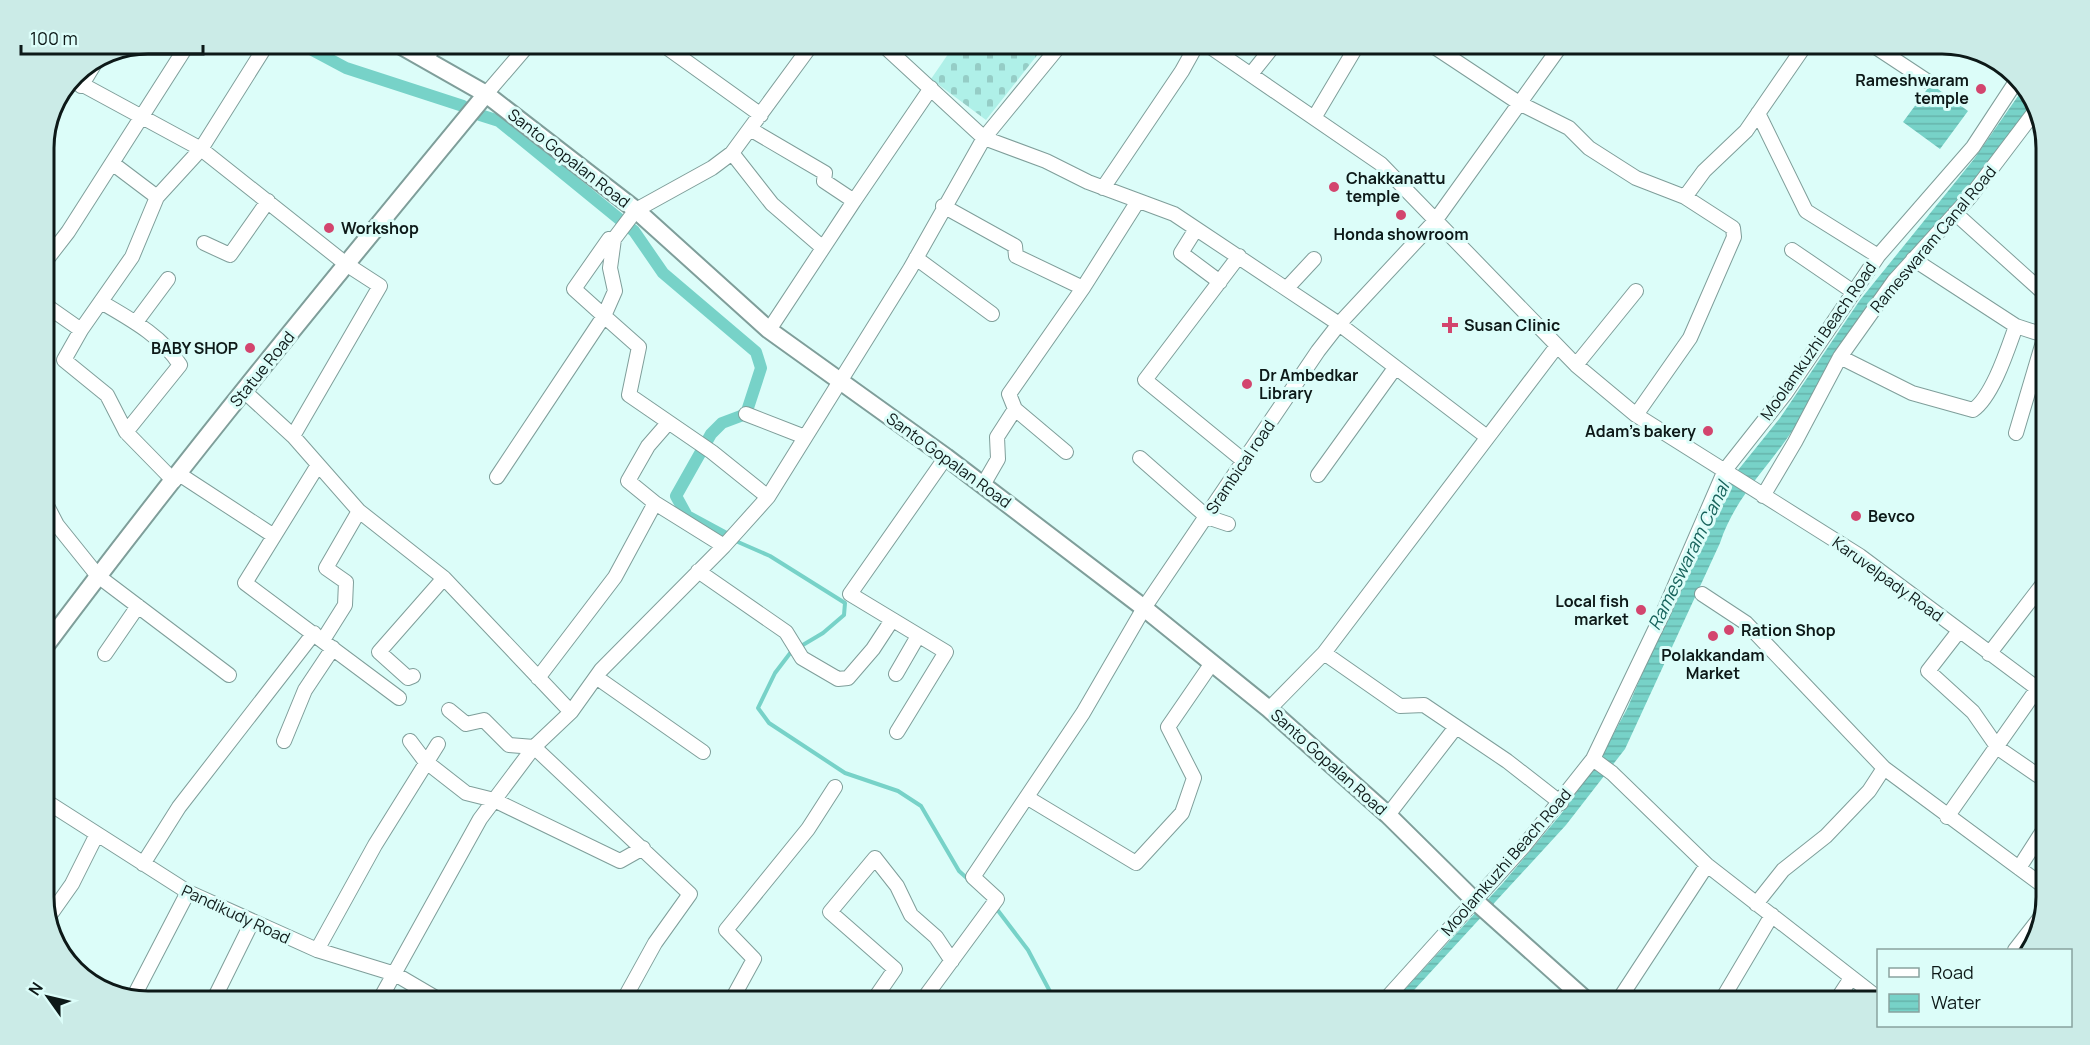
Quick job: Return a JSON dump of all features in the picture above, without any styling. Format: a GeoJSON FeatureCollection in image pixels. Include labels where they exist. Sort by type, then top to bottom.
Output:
{"type":"FeatureCollection","features":[{"type":"Feature","properties":{"kind":"main road","name":"Santo Gopalan Road"},"geometry":{"type":"LineString","coordinates":[[416,54],[486,94],[629,220],[769,330],[983,485],[1144,608],[1269,709],[1388,815],[1481,906],[1575,991]]}},
{"type":"Feature","properties":{"kind":"main road","name":"Statue Road"},"geometry":{"type":"LineString","coordinates":[[54,635],[346,264],[486,94]]}},
{"type":"Feature","properties":{"kind":"street"},"geometry":{"type":"LineString","coordinates":[[54,250],[68,232],[182,54]]}},
{"type":"Feature","properties":{"kind":"street"},"geometry":{"type":"LineString","coordinates":[[261,54],[201,149],[157,197],[132,257],[81,330],[64,360],[107,394],[126,432],[177,477],[274,536]]}},
{"type":"Feature","properties":{"kind":"street"},"geometry":{"type":"LineString","coordinates":[[427,60],[430,54]]}},
{"type":"Feature","properties":{"kind":"street"},"geometry":{"type":"LineString","coordinates":[[486,94],[520,54]]}},
{"type":"Feature","properties":{"kind":"street"},"geometry":{"type":"LineString","coordinates":[[676,54],[760,115]]}},
{"type":"Feature","properties":{"kind":"street"},"geometry":{"type":"LineString","coordinates":[[497,477],[604,316],[615,291],[610,268],[614,239],[629,220],[732,153],[805,54]]}},
{"type":"Feature","properties":{"kind":"street"},"geometry":{"type":"LineString","coordinates":[[893,54],[984,138],[1046,161],[1103,188],[1174,214],[1339,324],[1487,437]]}},
{"type":"Feature","properties":{"kind":"street"},"geometry":{"type":"LineString","coordinates":[[385,991],[480,819],[534,747],[571,712],[597,677],[724,546],[768,497],[916,258],[943,206],[984,138],[1053,54]]}},
{"type":"Feature","properties":{"kind":"street"},"geometry":{"type":"LineString","coordinates":[[1103,188],[1182,71],[1197,54]]}},
{"type":"Feature","properties":{"kind":"street","name":"Karuvelpady Road"},"geometry":{"type":"LineString","coordinates":[[1221,54],[1381,164],[1576,366],[1636,415],[1860,556],[2036,688]]}},
{"type":"Feature","properties":{"kind":"street"},"geometry":{"type":"LineString","coordinates":[[1251,74],[1267,54]]}},
{"type":"Feature","properties":{"kind":"street"},"geometry":{"type":"LineString","coordinates":[[1314,118],[1352,54]]}},
{"type":"Feature","properties":{"kind":"street"},"geometry":{"type":"LineString","coordinates":[[1445,54],[1519,104],[1569,128],[1589,148],[1636,178],[1685,196],[1733,228],[1734,237],[1690,338],[1636,415]]}},
{"type":"Feature","properties":{"kind":"street","name":"Srambical road"},"geometry":{"type":"LineString","coordinates":[[952,962],[993,904],[973,877],[1083,713],[1144,608],[1339,324],[1435,221],[1555,54]]}},
{"type":"Feature","properties":{"kind":"street"},"geometry":{"type":"LineString","coordinates":[[1685,196],[1704,171],[1746,131],[1799,54]]}},
{"type":"Feature","properties":{"kind":"street"},"geometry":{"type":"LineString","coordinates":[[1886,54],[1928,81]]}},
{"type":"Feature","properties":{"kind":"street"},"geometry":{"type":"LineString","coordinates":[[79,84],[201,149],[346,264],[380,286],[292,436]]}},
{"type":"Feature","properties":{"kind":"street","name":"Moolamkuzhi Beach Road"},"geometry":{"type":"LineString","coordinates":[[1395,991],[1481,906],[1593,759],[1727,472],[1785,394],[1852,291],[1878,256],[1973,147],[2013,86]]}},
{"type":"Feature","properties":{"kind":"street"},"geometry":{"type":"LineString","coordinates":[[769,330],[931,88]]}},
{"type":"Feature","properties":{"kind":"street"},"geometry":{"type":"LineString","coordinates":[[1758,113],[1806,211],[1878,256]]}},
{"type":"Feature","properties":{"kind":"street","name":"Rameswaram Canal Road"},"geometry":{"type":"LineString","coordinates":[[1761,495],[1795,442],[1840,357],[1894,281],[1970,197],[2031,117]]}},
{"type":"Feature","properties":{"kind":"street"},"geometry":{"type":"LineString","coordinates":[[750,129],[825,173],[824,181],[854,201]]}},
{"type":"Feature","properties":{"kind":"street"},"geometry":{"type":"LineString","coordinates":[[732,153],[772,204],[823,248]]}},
{"type":"Feature","properties":{"kind":"street"},"geometry":{"type":"LineString","coordinates":[[112,163],[157,197]]}},
{"type":"Feature","properties":{"kind":"street"},"geometry":{"type":"LineString","coordinates":[[204,243],[230,255],[268,201]]}},
{"type":"Feature","properties":{"kind":"street"},"geometry":{"type":"LineString","coordinates":[[1066,452],[1015,409],[1009,394],[1083,288],[1138,201]]}},
{"type":"Feature","properties":{"kind":"street"},"geometry":{"type":"LineString","coordinates":[[943,206],[1015,246],[1016,256],[1030,265],[1083,288]]}},
{"type":"Feature","properties":{"kind":"street"},"geometry":{"type":"LineString","coordinates":[[1955,213],[2036,286]]}},
{"type":"Feature","properties":{"kind":"street"},"geometry":{"type":"LineString","coordinates":[[1196,228],[1181,254],[1220,282]]}},
{"type":"Feature","properties":{"kind":"street"},"geometry":{"type":"LineString","coordinates":[[609,239],[574,289],[639,347],[629,394],[712,452],[768,497]]}},
{"type":"Feature","properties":{"kind":"street"},"geometry":{"type":"LineString","coordinates":[[1792,250],[1852,291]]}},
{"type":"Feature","properties":{"kind":"street"},"geometry":{"type":"LineString","coordinates":[[1239,256],[1145,380],[1244,461]]}},
{"type":"Feature","properties":{"kind":"street"},"geometry":{"type":"LineString","coordinates":[[916,258],[992,314]]}},
{"type":"Feature","properties":{"kind":"street"},"geometry":{"type":"LineString","coordinates":[[1287,288],[1314,259]]}},
{"type":"Feature","properties":{"kind":"street"},"geometry":{"type":"LineString","coordinates":[[1913,259],[2016,326],[2036,332]]}},
{"type":"Feature","properties":{"kind":"street"},"geometry":{"type":"LineString","coordinates":[[136,322],[168,279]]}},
{"type":"Feature","properties":{"kind":"street"},"geometry":{"type":"LineString","coordinates":[[1576,366],[1636,291]]}},
{"type":"Feature","properties":{"kind":"street"},"geometry":{"type":"LineString","coordinates":[[101,302],[136,322],[171,352],[180,365],[126,432]]}},
{"type":"Feature","properties":{"kind":"street"},"geometry":{"type":"LineString","coordinates":[[54,311],[81,330]]}},
{"type":"Feature","properties":{"kind":"street"},"geometry":{"type":"LineString","coordinates":[[1840,357],[1912,393],[1974,410],[1984,399],[1996,376],[2016,326]]}},
{"type":"Feature","properties":{"kind":"street"},"geometry":{"type":"LineString","coordinates":[[1269,709],[1324,653],[1557,346]]}},
{"type":"Feature","properties":{"kind":"street"},"geometry":{"type":"LineString","coordinates":[[1318,476],[1395,368]]}},
{"type":"Feature","properties":{"kind":"street"},"geometry":{"type":"LineString","coordinates":[[2016,433],[2027,404],[2036,369]]}},
{"type":"Feature","properties":{"kind":"street"},"geometry":{"type":"LineString","coordinates":[[244,392],[292,436],[359,511],[444,578],[571,712]]}},
{"type":"Feature","properties":{"kind":"street"},"geometry":{"type":"LineString","coordinates":[[983,485],[998,459],[997,437],[1015,409]]}},
{"type":"Feature","properties":{"kind":"street"},"geometry":{"type":"LineString","coordinates":[[746,414],[805,437]]}},
{"type":"Feature","properties":{"kind":"street"},"geometry":{"type":"LineString","coordinates":[[668,423],[648,446],[628,480],[655,503],[724,546]]}},
{"type":"Feature","properties":{"kind":"street"},"geometry":{"type":"LineString","coordinates":[[897,732],[946,652],[850,594],[946,457]]}},
{"type":"Feature","properties":{"kind":"street"},"geometry":{"type":"LineString","coordinates":[[1140,458],[1206,517],[1228,524]]}},
{"type":"Feature","properties":{"kind":"street"},"geometry":{"type":"LineString","coordinates":[[318,465],[245,583],[399,698]]}},
{"type":"Feature","properties":{"kind":"street"},"geometry":{"type":"LineString","coordinates":[[538,678],[615,577],[655,503]]}},
{"type":"Feature","properties":{"kind":"street"},"geometry":{"type":"LineString","coordinates":[[142,864],[179,807],[323,640],[345,605],[346,582],[326,568],[359,511]]}},
{"type":"Feature","properties":{"kind":"street"},"geometry":{"type":"LineString","coordinates":[[54,519],[98,576],[229,675]]}},
{"type":"Feature","properties":{"kind":"street"},"geometry":{"type":"LineString","coordinates":[[698,571],[786,632],[796,649],[838,679],[848,678],[873,649],[892,620]]}},
{"type":"Feature","properties":{"kind":"street"},"geometry":{"type":"LineString","coordinates":[[413,676],[408,678],[379,652],[444,578]]}},
{"type":"Feature","properties":{"kind":"street"},"geometry":{"type":"LineString","coordinates":[[1989,654],[2036,593]]}},
{"type":"Feature","properties":{"kind":"street"},"geometry":{"type":"LineString","coordinates":[[1702,594],[1746,624],[1884,768],[1947,817],[2036,881]]}},
{"type":"Feature","properties":{"kind":"street"},"geometry":{"type":"LineString","coordinates":[[105,654],[138,606]]}},
{"type":"Feature","properties":{"kind":"street"},"geometry":{"type":"LineString","coordinates":[[1959,631],[1928,671],[1973,712],[1998,748],[2036,774]]}},
{"type":"Feature","properties":{"kind":"street"},"geometry":{"type":"LineString","coordinates":[[896,674],[918,636]]}},
{"type":"Feature","properties":{"kind":"street"},"geometry":{"type":"LineString","coordinates":[[284,741],[297,715],[323,640]]}},
{"type":"Feature","properties":{"kind":"street"},"geometry":{"type":"LineString","coordinates":[[1324,653],[1400,706],[1424,705],[1507,761],[1561,803]]}},
{"type":"Feature","properties":{"kind":"street"},"geometry":{"type":"LineString","coordinates":[[1028,798],[1137,863],[1182,813],[1194,778],[1168,727],[1212,663]]}},
{"type":"Feature","properties":{"kind":"street"},"geometry":{"type":"LineString","coordinates":[[597,677],[703,752]]}},
{"type":"Feature","properties":{"kind":"street"},"geometry":{"type":"LineString","coordinates":[[1947,817],[1998,748],[2036,703]]}},
{"type":"Feature","properties":{"kind":"street"},"geometry":{"type":"LineString","coordinates":[[449,710],[466,724],[484,720],[509,745],[534,747],[690,894],[655,943],[629,991]]}},
{"type":"Feature","properties":{"kind":"street"},"geometry":{"type":"LineString","coordinates":[[1388,815],[1456,727]]}},
{"type":"Feature","properties":{"kind":"street"},"geometry":{"type":"LineString","coordinates":[[410,741],[425,761],[466,794],[494,800],[620,861],[643,848]]}},
{"type":"Feature","properties":{"kind":"street"},"geometry":{"type":"LineString","coordinates":[[317,950],[425,761],[438,744]]}},
{"type":"Feature","properties":{"kind":"street"},"geometry":{"type":"LineString","coordinates":[[1593,759],[1612,773],[1707,865],[1869,991]]}},
{"type":"Feature","properties":{"kind":"street"},"geometry":{"type":"LineString","coordinates":[[1756,904],[1783,870],[1826,836],[1869,791],[1884,768]]}},
{"type":"Feature","properties":{"kind":"street"},"geometry":{"type":"LineString","coordinates":[[737,991],[754,959],[726,930],[808,829],[835,787]]}},
{"type":"Feature","properties":{"kind":"street","name":"Pandikudy Road"},"geometry":{"type":"LineString","coordinates":[[54,806],[188,892],[317,950],[395,974],[423,991]]}},
{"type":"Feature","properties":{"kind":"street"},"geometry":{"type":"LineString","coordinates":[[55,908],[72,884],[97,834]]}},
{"type":"Feature","properties":{"kind":"street"},"geometry":{"type":"LineString","coordinates":[[2019,868],[2036,842]]}},
{"type":"Feature","properties":{"kind":"street"},"geometry":{"type":"LineString","coordinates":[[880,991],[895,969],[830,912],[875,858],[897,886],[911,915],[936,937],[952,962],[930,991]]}},
{"type":"Feature","properties":{"kind":"street"},"geometry":{"type":"LineString","coordinates":[[1625,991],[1707,865]]}},
{"type":"Feature","properties":{"kind":"street"},"geometry":{"type":"LineString","coordinates":[[136,990],[188,892]]}},
{"type":"Feature","properties":{"kind":"street"},"geometry":{"type":"LineString","coordinates":[[1727,991],[1772,915]]}},
{"type":"Feature","properties":{"kind":"street"},"geometry":{"type":"LineString","coordinates":[[218,991],[252,922]]}},
{"type":"Feature","properties":{"kind":"street"},"geometry":{"type":"LineString","coordinates":[[2017,949],[2028,933]]}},
{"type":"Feature","properties":{"kind":"street"},"geometry":{"type":"LineString","coordinates":[[1843,991],[1851,978]]}},
{"type":"Feature","properties":{"kind":"green space"},"geometry":{"type":"Polygon","coordinates":[[[948,54],[1038,54],[986,120],[931,79],[948,54]]]}},
{"type":"Feature","properties":{"kind":"water"},"geometry":{"type":"Polygon","coordinates":[[[1931,84],[1968,111],[1940,149],[1903,122],[1931,84]]]}},
{"type":"Feature","properties":{"kind":"water"},"geometry":{"type":"Polygon","coordinates":[[[2019,95],[2029,112],[1908,263],[1733,513],[1625,749],[1566,825],[1413,991],[1403,991],[1503,883],[1561,814],[1598,762],[1627,709],[1708,520],[1730,480],[1780,418],[1860,300],[1974,159],[2019,95]]]}},
{"type":"Feature","properties":{"kind":"waterway"},"geometry":{"type":"LineString","coordinates":[[320,54],[346,68],[463,106]]}},
{"type":"Feature","properties":{"kind":"waterway"},"geometry":{"type":"LineString","coordinates":[[480,115],[499,121],[634,231],[663,273],[756,352],[761,368],[746,414],[722,423],[711,434],[676,496],[687,516],[724,536]]}},
{"type":"Feature","properties":{"kind":"waterway"},"geometry":{"type":"LineString","coordinates":[[738,542],[770,556],[845,603],[844,615],[823,633],[791,652],[775,673],[758,708],[769,723],[845,773],[898,791],[921,806],[959,871],[970,881]]}},
{"type":"Feature","properties":{"kind":"waterway"},"geometry":{"type":"LineString","coordinates":[[996,908],[1028,950],[1050,991]]}},
{"type":"Feature","properties":{"kind":"place","name":"Rameshwaram temple"},"geometry":{"type":"Point","coordinates":[1981,89]}},
{"type":"Feature","properties":{"kind":"place","name":"Chakkanattu temple"},"geometry":{"type":"Point","coordinates":[1334,187]}},
{"type":"Feature","properties":{"kind":"place","name":"Honda showroom"},"geometry":{"type":"Point","coordinates":[1401,215]}},
{"type":"Feature","properties":{"kind":"place","name":"Workshop"},"geometry":{"type":"Point","coordinates":[329,228]}},
{"type":"Feature","properties":{"kind":"place","name":"Susan Clinic"},"geometry":{"type":"Point","coordinates":[1450,325]}},
{"type":"Feature","properties":{"kind":"place","name":"BABY SHOP"},"geometry":{"type":"Point","coordinates":[250,348]}},
{"type":"Feature","properties":{"kind":"place","name":"Dr Ambedkar Library"},"geometry":{"type":"Point","coordinates":[1247,384]}},
{"type":"Feature","properties":{"kind":"place","name":"Adam's bakery"},"geometry":{"type":"Point","coordinates":[1708,431]}},
{"type":"Feature","properties":{"kind":"place","name":"Bevco"},"geometry":{"type":"Point","coordinates":[1856,516]}},
{"type":"Feature","properties":{"kind":"place","name":"Local fish market"},"geometry":{"type":"Point","coordinates":[1641,610]}},
{"type":"Feature","properties":{"kind":"place","name":"Ration Shop"},"geometry":{"type":"Point","coordinates":[1729,630]}},
{"type":"Feature","properties":{"kind":"place","name":"Polakkandam Market"},"geometry":{"type":"Point","coordinates":[1713,636]}},
{"type":"Feature","properties":{"kind":"water label","name":"Rameswaram Canal"},"geometry":{"type":"Point","coordinates":[1689,556]}}]}
